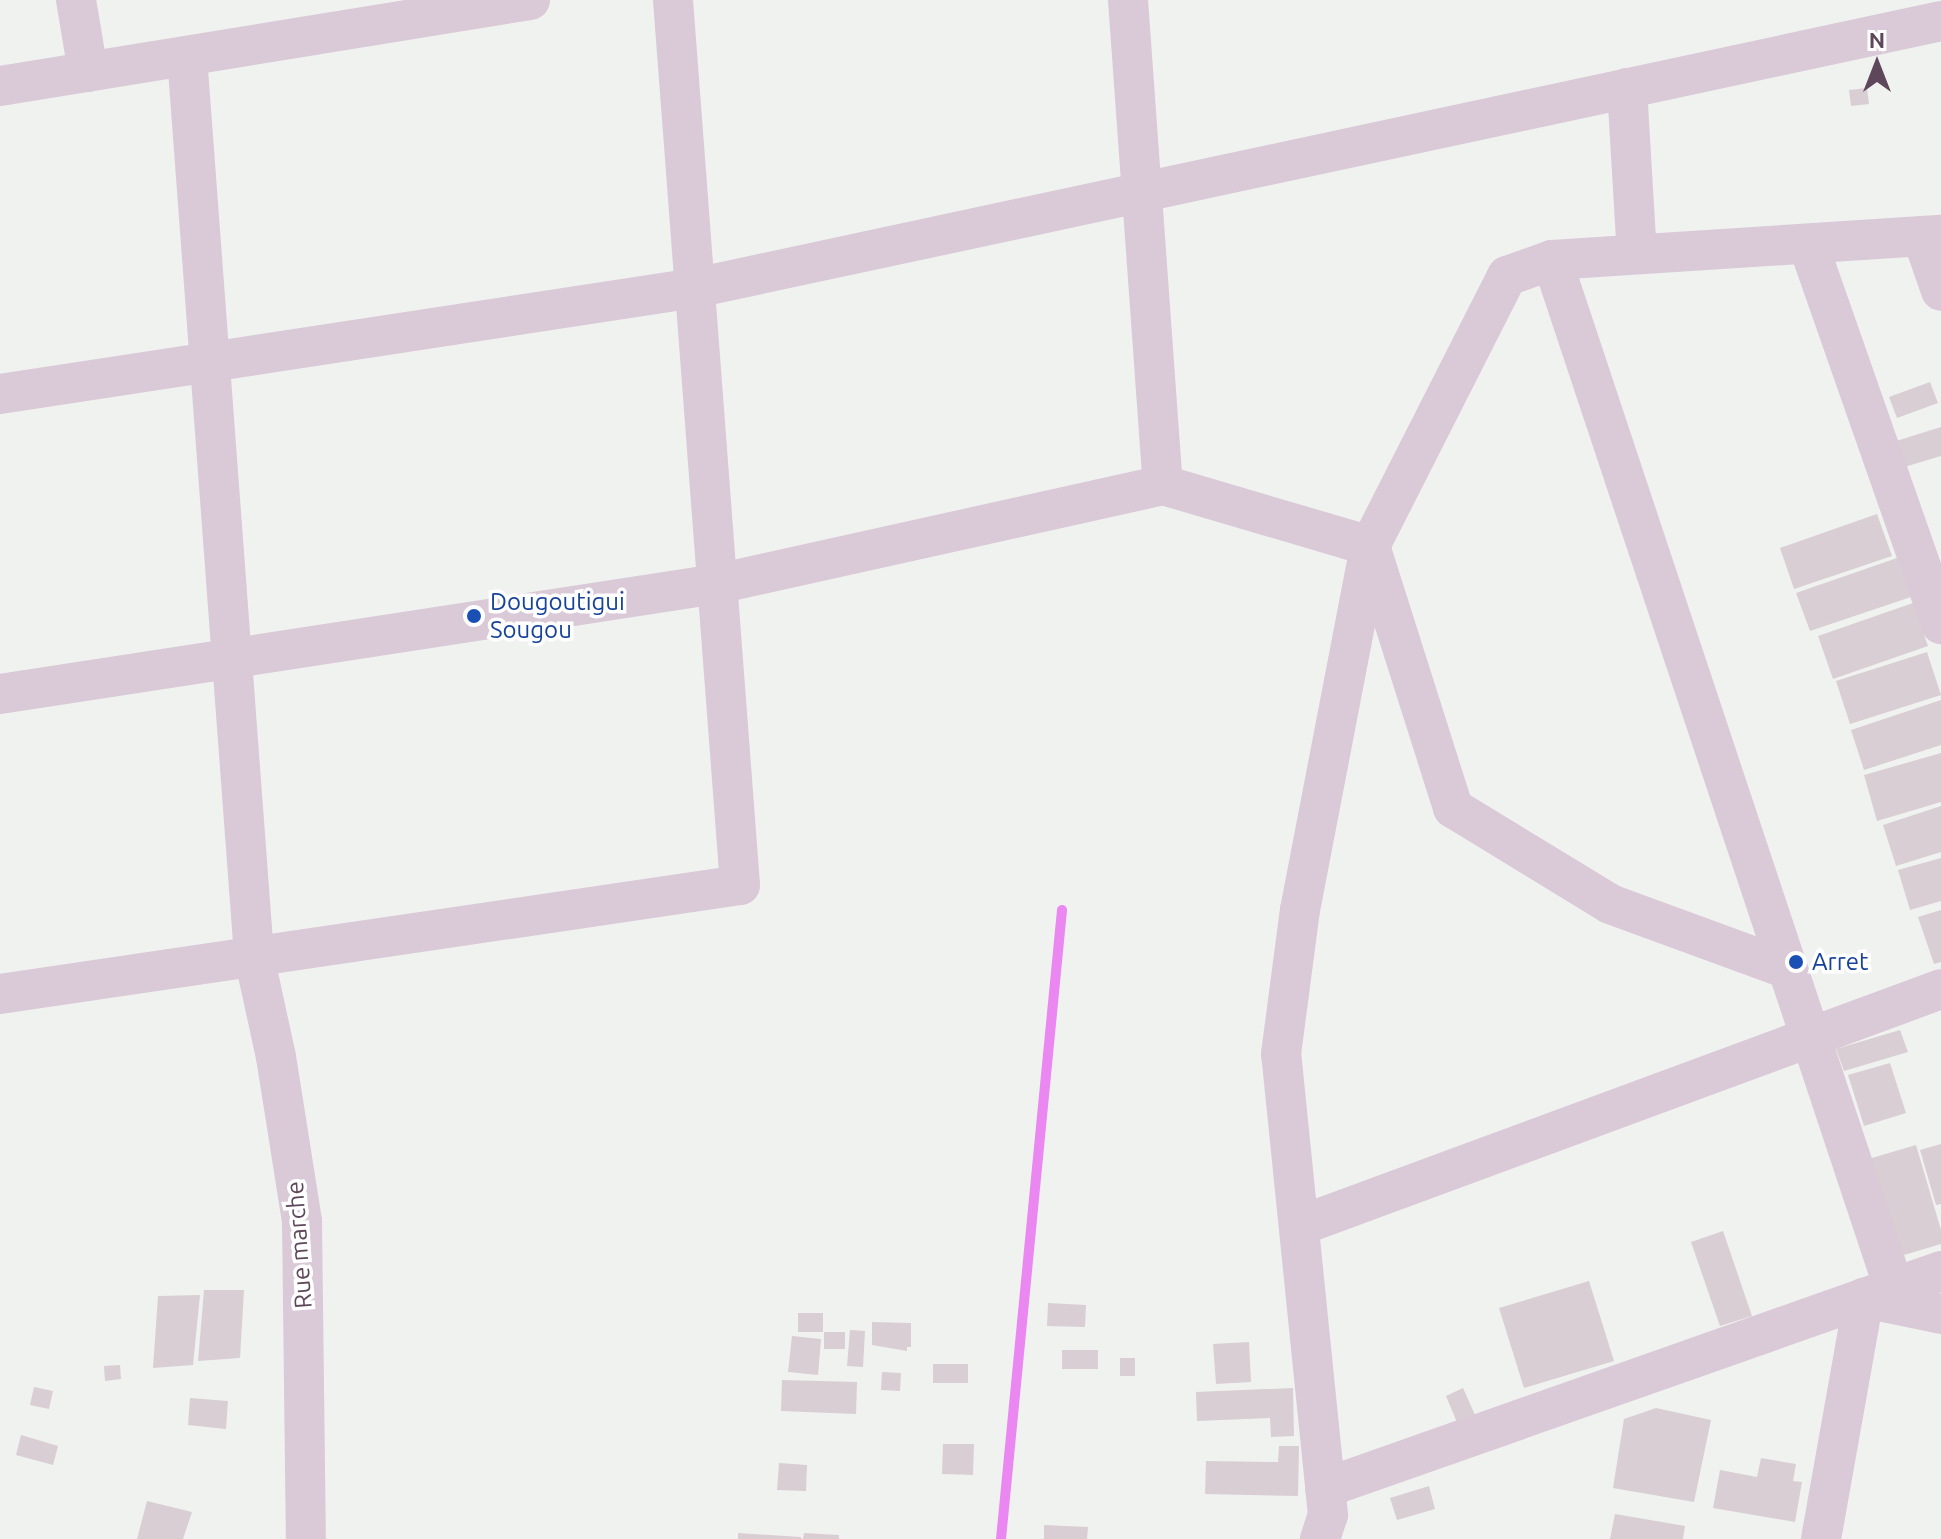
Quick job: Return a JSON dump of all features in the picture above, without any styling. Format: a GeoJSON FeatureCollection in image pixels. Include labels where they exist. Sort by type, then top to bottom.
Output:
{"type":"FeatureCollection","features":[{"type":"Feature","properties":{"kind":"street"},"geometry":{"type":"LineString","coordinates":[[76,0],[88,72]]}},
{"type":"Feature","properties":{"kind":"street"},"geometry":{"type":"LineString","coordinates":[[0,86],[530,0]]}},
{"type":"Feature","properties":{"kind":"street"},"geometry":{"type":"LineString","coordinates":[[0,994],[740,885],[673,0]]}},
{"type":"Feature","properties":{"kind":"street"},"geometry":{"type":"LineString","coordinates":[[1128,0],[1163,485]]}},
{"type":"Feature","properties":{"kind":"street"},"geometry":{"type":"LineString","coordinates":[[0,394],[695,288],[1627,88],[1919,16]]}},
{"type":"Feature","properties":{"kind":"street","name":"Rue marche"},"geometry":{"type":"LineString","coordinates":[[187,56],[254,956],[276,1057],[302,1222],[306,1539]]}},
{"type":"Feature","properties":{"kind":"street"},"geometry":{"type":"LineString","coordinates":[[1627,88],[1637,254]]}},
{"type":"Feature","properties":{"kind":"street"},"geometry":{"type":"LineString","coordinates":[[1320,1539],[1328,1515],[1281,1054],[1300,910],[1370,546],[1507,276],[1552,260],[1932,236],[1941,291]]}},
{"type":"Feature","properties":{"kind":"street"},"geometry":{"type":"LineString","coordinates":[[1808,244],[1941,624]]}},
{"type":"Feature","properties":{"kind":"street"},"geometry":{"type":"LineString","coordinates":[[1552,260],[1810,1037],[1879,1293],[1821,1539]]}},
{"type":"Feature","properties":{"kind":"street"},"geometry":{"type":"LineString","coordinates":[[0,694],[717,584],[1163,485],[1370,546]]}},
{"type":"Feature","properties":{"kind":"street"},"geometry":{"type":"LineString","coordinates":[[1370,546],[1453,808],[1610,904],[1788,969]]}},
{"type":"Feature","properties":{"kind":"street"},"geometry":{"type":"LineString","coordinates":[[1299,1226],[1941,989]]}},
{"type":"Feature","properties":{"kind":"street"},"geometry":{"type":"LineString","coordinates":[[1325,1488],[1941,1271]]}},
{"type":"Feature","properties":{"kind":"street"},"geometry":{"type":"LineString","coordinates":[[1879,1293],[1941,1314]]}},
{"type":"Feature","properties":{"kind":"building"},"geometry":{"type":"Polygon","coordinates":[[[1867,88],[1869,104],[1851,106],[1849,90],[1867,88]]]}},
{"type":"Feature","properties":{"kind":"building"},"geometry":{"type":"Polygon","coordinates":[[[1930,382],[1938,403],[1897,418],[1889,397],[1930,382]]]}},
{"type":"Feature","properties":{"kind":"building"},"geometry":{"type":"Polygon","coordinates":[[[1941,427],[1941,456],[1901,468],[1893,442],[1941,427]]]}},
{"type":"Feature","properties":{"kind":"building"},"geometry":{"type":"Polygon","coordinates":[[[1877,514],[1892,556],[1794,589],[1780,548],[1877,514]]]}},
{"type":"Feature","properties":{"kind":"building"},"geometry":{"type":"Polygon","coordinates":[[[1897,558],[1911,597],[1810,631],[1796,593],[1897,558]]]}},
{"type":"Feature","properties":{"kind":"building"},"geometry":{"type":"Polygon","coordinates":[[[1913,603],[1928,646],[1833,679],[1818,636],[1913,603]]]}},
{"type":"Feature","properties":{"kind":"building"},"geometry":{"type":"Polygon","coordinates":[[[1927,652],[1941,695],[1850,724],[1836,681],[1927,652]]]}},
{"type":"Feature","properties":{"kind":"building"},"geometry":{"type":"Polygon","coordinates":[[[1941,700],[1941,745],[1864,770],[1851,730],[1941,700]]]}},
{"type":"Feature","properties":{"kind":"building"},"geometry":{"type":"Polygon","coordinates":[[[1941,753],[1941,802],[1877,821],[1864,775],[1941,753]]]}},
{"type":"Feature","properties":{"kind":"building"},"geometry":{"type":"Polygon","coordinates":[[[1941,806],[1941,852],[1896,866],[1883,825],[1941,806]]]}},
{"type":"Feature","properties":{"kind":"building"},"geometry":{"type":"Polygon","coordinates":[[[1941,858],[1941,901],[1910,910],[1898,870],[1941,858]]]}},
{"type":"Feature","properties":{"kind":"building"},"geometry":{"type":"Polygon","coordinates":[[[1941,910],[1941,962],[1934,964],[1918,917],[1941,910]]]}},
{"type":"Feature","properties":{"kind":"building"},"geometry":{"type":"Polygon","coordinates":[[[1900,1030],[1908,1052],[1844,1071],[1836,1049],[1900,1030]]]}},
{"type":"Feature","properties":{"kind":"building"},"geometry":{"type":"Polygon","coordinates":[[[1890,1063],[1906,1113],[1864,1126],[1848,1075],[1890,1063]]]}},
{"type":"Feature","properties":{"kind":"building"},"geometry":{"type":"Polygon","coordinates":[[[1941,1144],[1941,1204],[1936,1205],[1920,1150],[1941,1144]]]}},
{"type":"Feature","properties":{"kind":"building"},"geometry":{"type":"Polygon","coordinates":[[[1916,1145],[1941,1230],[1941,1244],[1894,1258],[1865,1160],[1916,1145]]]}},
{"type":"Feature","properties":{"kind":"building"},"geometry":{"type":"Polygon","coordinates":[[[1723,1231],[1752,1316],[1720,1326],[1691,1242],[1723,1231]]]}},
{"type":"Feature","properties":{"kind":"building"},"geometry":{"type":"Polygon","coordinates":[[[1589,1281],[1614,1361],[1524,1388],[1499,1308],[1589,1281]]]}},
{"type":"Feature","properties":{"kind":"building"},"geometry":{"type":"Polygon","coordinates":[[[204,1290],[244,1290],[240,1358],[198,1361],[204,1290]]]}},
{"type":"Feature","properties":{"kind":"building"},"geometry":{"type":"Polygon","coordinates":[[[200,1295],[193,1365],[153,1368],[158,1296],[200,1295]]]}},
{"type":"Feature","properties":{"kind":"building"},"geometry":{"type":"Polygon","coordinates":[[[1048,1303],[1086,1305],[1085,1327],[1047,1326],[1048,1303]]]}},
{"type":"Feature","properties":{"kind":"building"},"geometry":{"type":"Polygon","coordinates":[[[798,1313],[823,1313],[823,1332],[798,1332],[798,1313]]]}},
{"type":"Feature","properties":{"kind":"building"},"geometry":{"type":"Polygon","coordinates":[[[872,1322],[911,1323],[911,1347],[907,1347],[907,1351],[872,1345],[872,1322]]]}},
{"type":"Feature","properties":{"kind":"building"},"geometry":{"type":"Polygon","coordinates":[[[850,1330],[865,1331],[863,1367],[847,1366],[850,1330]]]}},
{"type":"Feature","properties":{"kind":"building"},"geometry":{"type":"Polygon","coordinates":[[[824,1332],[845,1332],[845,1349],[824,1349],[824,1332]]]}},
{"type":"Feature","properties":{"kind":"building"},"geometry":{"type":"Polygon","coordinates":[[[792,1336],[821,1339],[818,1375],[788,1372],[792,1336]]]}},
{"type":"Feature","properties":{"kind":"building"},"geometry":{"type":"Polygon","coordinates":[[[1249,1342],[1251,1382],[1216,1384],[1213,1344],[1249,1342]]]}},
{"type":"Feature","properties":{"kind":"building"},"geometry":{"type":"Polygon","coordinates":[[[1062,1350],[1098,1350],[1098,1369],[1062,1369],[1062,1350]]]}},
{"type":"Feature","properties":{"kind":"building"},"geometry":{"type":"Polygon","coordinates":[[[1120,1358],[1135,1358],[1135,1376],[1120,1376],[1120,1358]]]}},
{"type":"Feature","properties":{"kind":"building"},"geometry":{"type":"Polygon","coordinates":[[[933,1364],[968,1364],[968,1383],[933,1383],[933,1364]]]}},
{"type":"Feature","properties":{"kind":"building"},"geometry":{"type":"Polygon","coordinates":[[[120,1365],[121,1379],[105,1381],[104,1366],[120,1365]]]}},
{"type":"Feature","properties":{"kind":"building"},"geometry":{"type":"Polygon","coordinates":[[[882,1372],[901,1373],[900,1391],[881,1390],[882,1372]]]}},
{"type":"Feature","properties":{"kind":"building"},"geometry":{"type":"Polygon","coordinates":[[[782,1380],[857,1382],[856,1414],[781,1411],[782,1380]]]}},
{"type":"Feature","properties":{"kind":"building"},"geometry":{"type":"Polygon","coordinates":[[[34,1387],[53,1391],[49,1409],[30,1405],[34,1387]]]}},
{"type":"Feature","properties":{"kind":"building"},"geometry":{"type":"Polygon","coordinates":[[[1293,1388],[1294,1436],[1271,1437],[1270,1418],[1197,1421],[1196,1392],[1293,1388]]]}},
{"type":"Feature","properties":{"kind":"building"},"geometry":{"type":"Polygon","coordinates":[[[1463,1388],[1479,1424],[1461,1432],[1446,1396],[1463,1388]]]}},
{"type":"Feature","properties":{"kind":"building"},"geometry":{"type":"Polygon","coordinates":[[[190,1398],[228,1401],[226,1429],[188,1425],[190,1398]]]}},
{"type":"Feature","properties":{"kind":"building"},"geometry":{"type":"Polygon","coordinates":[[[1656,1408],[1711,1420],[1694,1502],[1613,1488],[1624,1419],[1656,1408]]]}},
{"type":"Feature","properties":{"kind":"building"},"geometry":{"type":"Polygon","coordinates":[[[21,1435],[58,1446],[53,1465],[16,1455],[21,1435]]]}},
{"type":"Feature","properties":{"kind":"building"},"geometry":{"type":"Polygon","coordinates":[[[943,1444],[974,1444],[973,1475],[942,1474],[943,1444]]]}},
{"type":"Feature","properties":{"kind":"building"},"geometry":{"type":"Polygon","coordinates":[[[1279,1446],[1299,1446],[1298,1496],[1205,1494],[1206,1461],[1278,1462],[1279,1446]]]}},
{"type":"Feature","properties":{"kind":"building"},"geometry":{"type":"Polygon","coordinates":[[[1761,1458],[1796,1464],[1793,1481],[1802,1482],[1795,1522],[1713,1508],[1720,1470],[1757,1477],[1761,1458]]]}},
{"type":"Feature","properties":{"kind":"building"},"geometry":{"type":"Polygon","coordinates":[[[779,1463],[807,1465],[806,1491],[777,1490],[779,1463]]]}},
{"type":"Feature","properties":{"kind":"building"},"geometry":{"type":"Polygon","coordinates":[[[1429,1486],[1435,1509],[1397,1520],[1390,1498],[1429,1486]]]}},
{"type":"Feature","properties":{"kind":"building"},"geometry":{"type":"Polygon","coordinates":[[[147,1501],[192,1512],[183,1539],[137,1539],[147,1501]]]}},
{"type":"Feature","properties":{"kind":"building"},"geometry":{"type":"Polygon","coordinates":[[[1615,1514],[1685,1526],[1683,1539],[1610,1539],[1615,1514]]]}},
{"type":"Feature","properties":{"kind":"building"},"geometry":{"type":"Polygon","coordinates":[[[1044,1525],[1088,1527],[1087,1539],[1044,1539],[1044,1525]]]}},
{"type":"Feature","properties":{"kind":"building"},"geometry":{"type":"Polygon","coordinates":[[[738,1533],[801,1537],[801,1539],[738,1539],[738,1533]]]}},
{"type":"Feature","properties":{"kind":"building"},"geometry":{"type":"Polygon","coordinates":[[[804,1533],[839,1535],[839,1539],[803,1539],[804,1533]]]}},
{"type":"Feature","properties":{"kind":"waterway"},"geometry":{"type":"LineString","coordinates":[[1001,1539],[1062,910]]}},
{"type":"Feature","properties":{"kind":"place","name":"Dougoutigui Sougou"},"geometry":{"type":"Point","coordinates":[474,616]}},
{"type":"Feature","properties":{"kind":"place","name":"Arret"},"geometry":{"type":"Point","coordinates":[1796,962]}}]}
